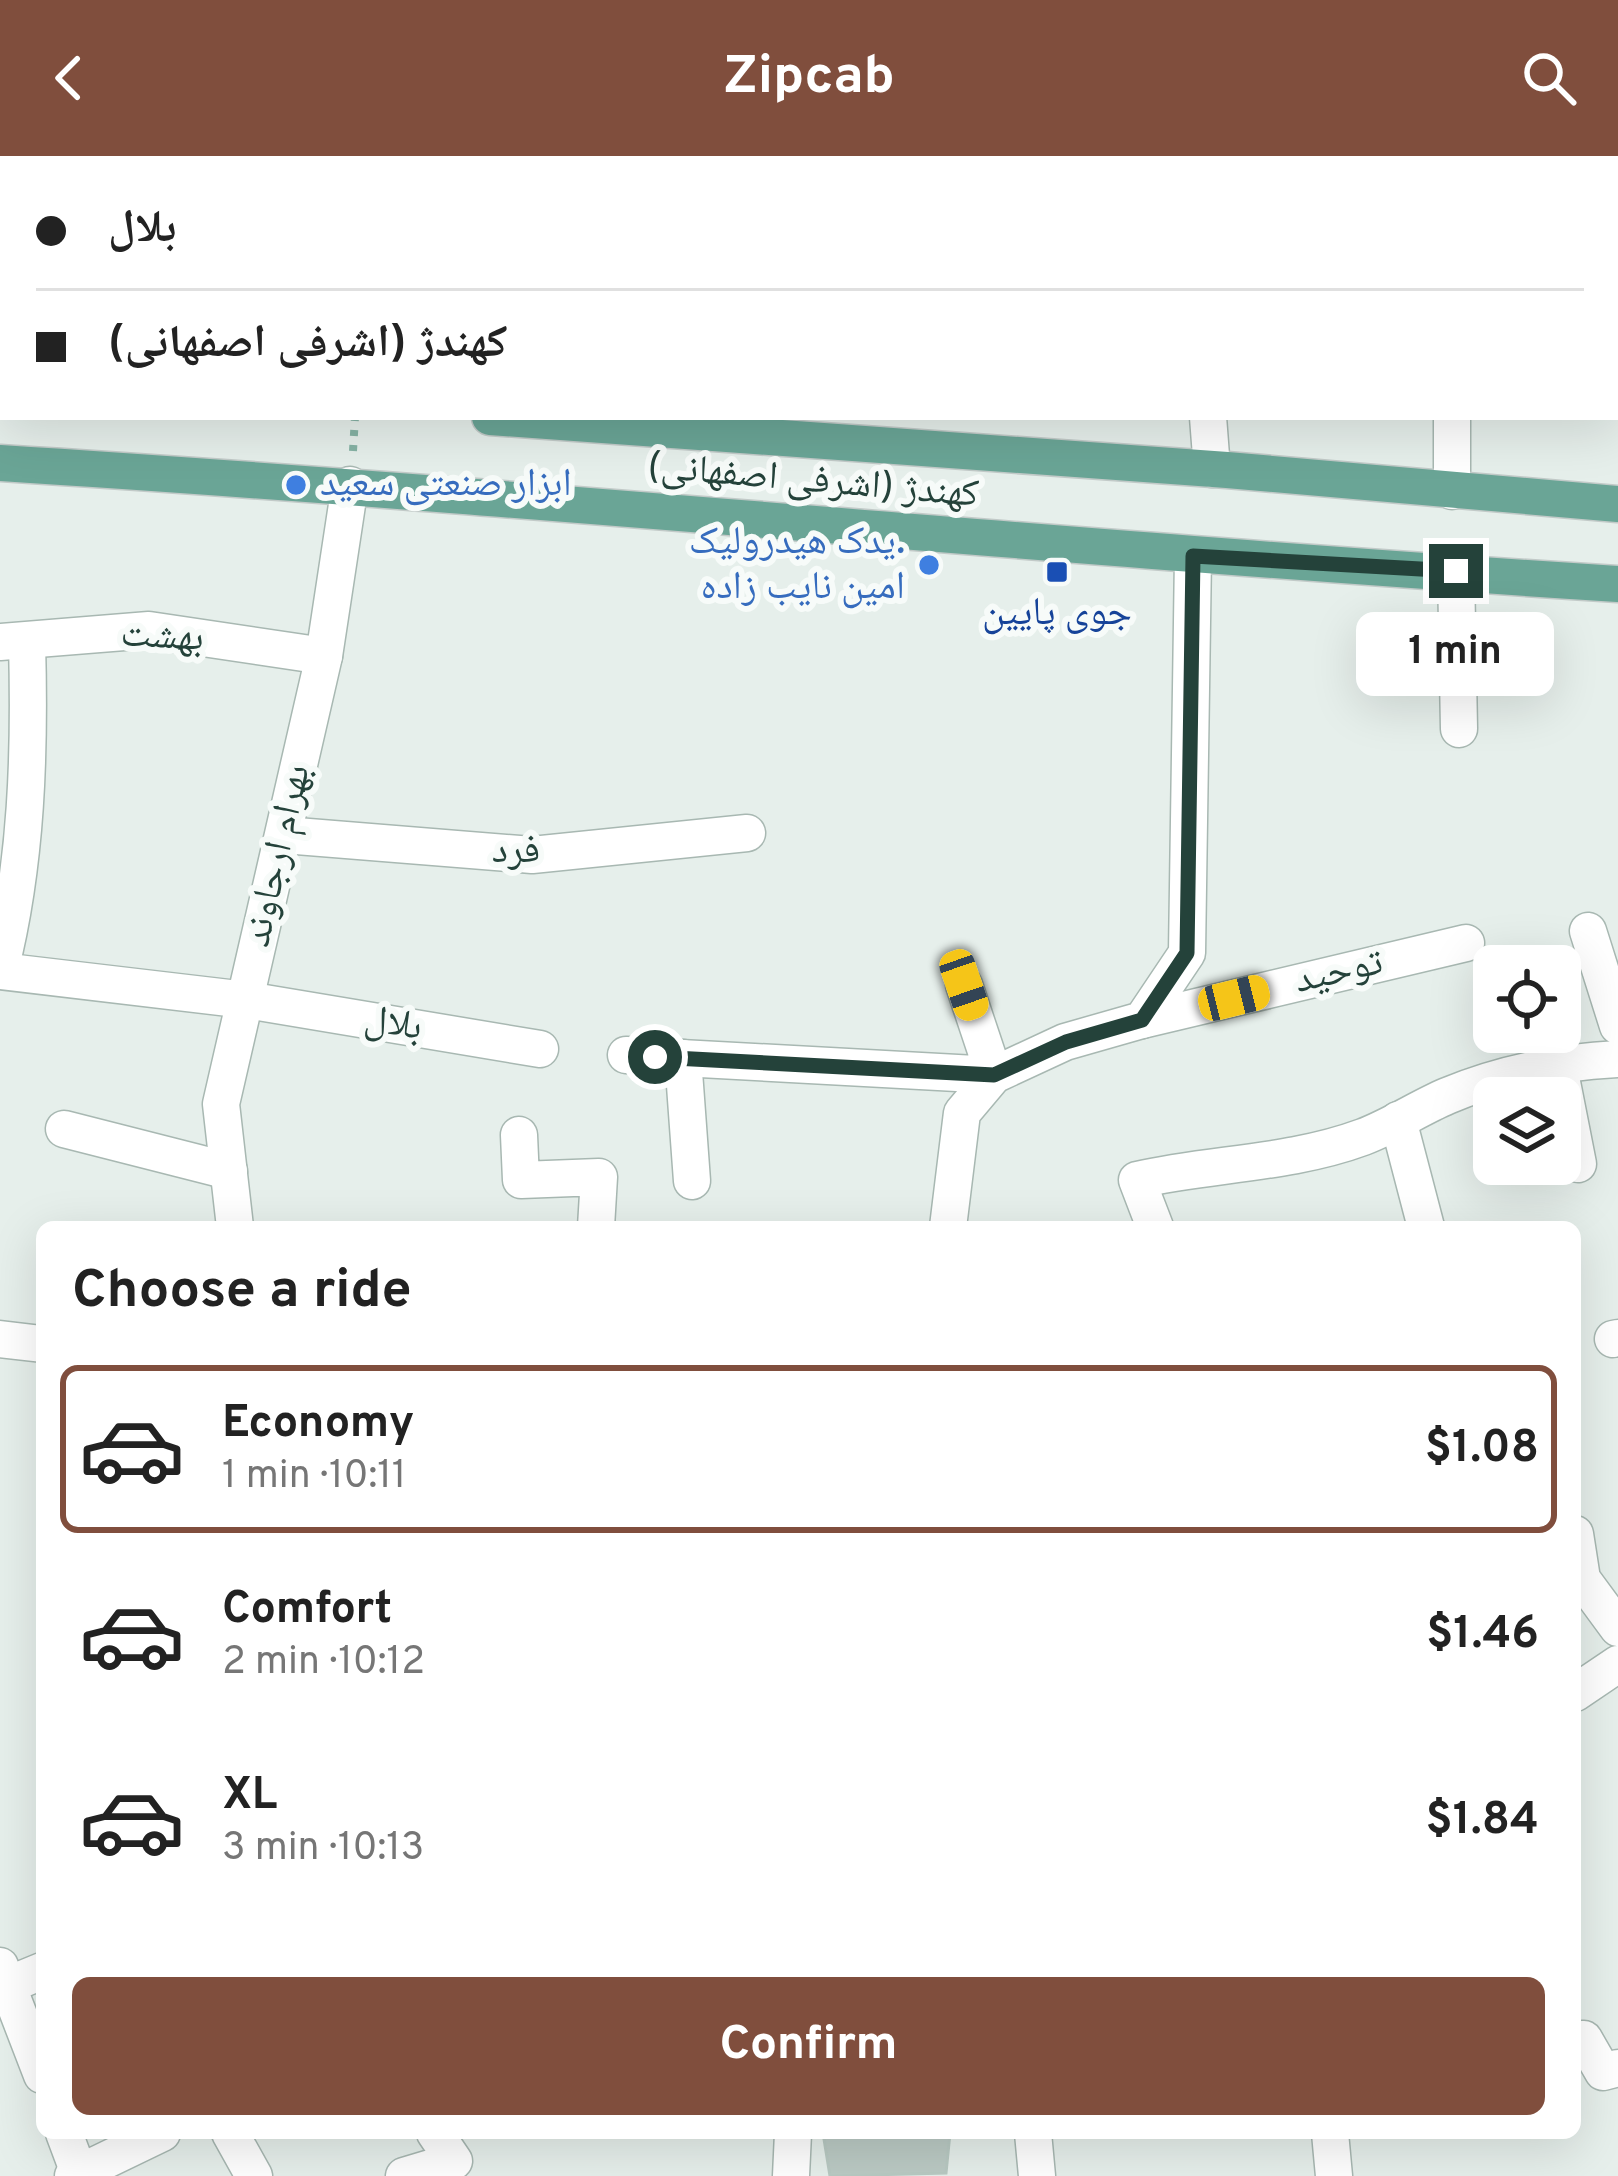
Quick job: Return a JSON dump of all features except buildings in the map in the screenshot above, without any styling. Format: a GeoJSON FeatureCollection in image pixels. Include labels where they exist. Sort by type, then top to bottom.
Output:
{"type":"FeatureCollection","features":[{"type":"Feature","properties":{"kind":"main road","name":"کهندژ (اشرفی اصفهانی)"},"geometry":{"type":"LineString","coordinates":[[532,420],[1618,504]]}},
{"type":"Feature","properties":{"kind":"main road","name":"کهندژ (اشرفی اصفهانی)"},"geometry":{"type":"LineString","coordinates":[[0,464],[350,485],[1193,556],[1618,584]]}},
{"type":"Feature","properties":{"kind":"street"},"geometry":{"type":"LineString","coordinates":[[1208,420],[1212,469]]}},
{"type":"Feature","properties":{"kind":"street"},"geometry":{"type":"LineString","coordinates":[[1452,420],[1452,491]]}},
{"type":"Feature","properties":{"kind":"street","name":"بهرام ارجاوند"},"geometry":{"type":"LineString","coordinates":[[234,1221],[221,1104],[324,656],[350,485]]}},
{"type":"Feature","properties":{"kind":"street"},"geometry":{"type":"LineString","coordinates":[[1142,1020],[1187,953],[1193,556]]}},
{"type":"Feature","properties":{"kind":"street"},"geometry":{"type":"LineString","coordinates":[[1456,571],[1459,729]]}},
{"type":"Feature","properties":{"kind":"street","name":"بهشت"},"geometry":{"type":"LineString","coordinates":[[14,642],[149,630],[324,656]]}},
{"type":"Feature","properties":{"kind":"street"},"geometry":{"type":"LineString","coordinates":[[0,970],[16,906],[30,735],[14,642]]}},
{"type":"Feature","properties":{"kind":"street","name":"فرد"},"geometry":{"type":"LineString","coordinates":[[284,835],[532,855],[747,833]]}},
{"type":"Feature","properties":{"kind":"street"},"geometry":{"type":"LineString","coordinates":[[1588,931],[1618,1026]]}},
{"type":"Feature","properties":{"kind":"street","name":"توحید"},"geometry":{"type":"LineString","coordinates":[[994,1075],[1066,1042],[1142,1020],[1466,943]]}},
{"type":"Feature","properties":{"kind":"street","name":"بلال"},"geometry":{"type":"LineString","coordinates":[[0,970],[246,1000],[540,1049]]}},
{"type":"Feature","properties":{"kind":"street"},"geometry":{"type":"LineString","coordinates":[[964,985],[994,1075]]}},
{"type":"Feature","properties":{"kind":"street"},"geometry":{"type":"LineString","coordinates":[[626,1055],[994,1075]]}},
{"type":"Feature","properties":{"kind":"street"},"geometry":{"type":"LineString","coordinates":[[683,1058],[692,1181]]}},
{"type":"Feature","properties":{"kind":"street"},"geometry":{"type":"LineString","coordinates":[[1153,1221],[1137,1180],[1191,1168],[1266,1164],[1364,1136],[1450,1095],[1558,1062],[1618,1059]]}},
{"type":"Feature","properties":{"kind":"street"},"geometry":{"type":"LineString","coordinates":[[1558,1062],[1561,1077]]}},
{"type":"Feature","properties":{"kind":"street"},"geometry":{"type":"LineString","coordinates":[[949,1221],[962,1113],[994,1075]]}},
{"type":"Feature","properties":{"kind":"street"},"geometry":{"type":"LineString","coordinates":[[1398,1120],[1424,1221]]}},
{"type":"Feature","properties":{"kind":"street"},"geometry":{"type":"LineString","coordinates":[[64,1129],[229,1172]]}},
{"type":"Feature","properties":{"kind":"street"},"geometry":{"type":"LineString","coordinates":[[519,1135],[521,1180],[599,1177],[596,1221]]}},
{"type":"Feature","properties":{"kind":"street"},"geometry":{"type":"LineString","coordinates":[[0,1339],[36,1343]]}},
{"type":"Feature","properties":{"kind":"street"},"geometry":{"type":"LineString","coordinates":[[1581,1573],[1618,1628]]}},
{"type":"Feature","properties":{"kind":"street"},"geometry":{"type":"LineString","coordinates":[[1581,1689],[1618,1664]]}},
{"type":"Feature","properties":{"kind":"street"},"geometry":{"type":"LineString","coordinates":[[36,1972],[4,1976],[36,2059]]}},
{"type":"Feature","properties":{"kind":"street"},"geometry":{"type":"LineString","coordinates":[[1581,2039],[1603,2072],[1618,2068]]}},
{"type":"Feature","properties":{"kind":"street"},"geometry":{"type":"LineString","coordinates":[[66,2139],[76,2174],[149,2139]]}},
{"type":"Feature","properties":{"kind":"street"},"geometry":{"type":"LineString","coordinates":[[233,2139],[254,2176]]}},
{"type":"Feature","properties":{"kind":"street"},"geometry":{"type":"LineString","coordinates":[[404,2176],[454,2161],[439,2139]]}},
{"type":"Feature","properties":{"kind":"street"},"geometry":{"type":"LineString","coordinates":[[791,2176],[793,2139]]}},
{"type":"Feature","properties":{"kind":"street"},"geometry":{"type":"LineString","coordinates":[[1034,2139],[1037,2176]]}},
{"type":"Feature","properties":{"kind":"street"},"geometry":{"type":"LineString","coordinates":[[1331,2139],[1334,2176]]}},
{"type":"Feature","properties":{"kind":"place","name":"ابزار صنعتی سعید"},"geometry":{"type":"Point","coordinates":[296,485]}},
{"type":"Feature","properties":{"kind":"place","name":"یدک هیدرولیک. امین نایب زاده"},"geometry":{"type":"Point","coordinates":[929,565]}},
{"type":"Feature","properties":{"kind":"place","name":"جوی پایین"},"geometry":{"type":"Point","coordinates":[1057,572]}},
{"type":"Feature","properties":{"kind":"route"},"geometry":{"type":"LineString","coordinates":[[655,1057],[994,1075],[1066,1042],[1142,1020],[1187,953],[1193,556],[1456,571]]}}]}
